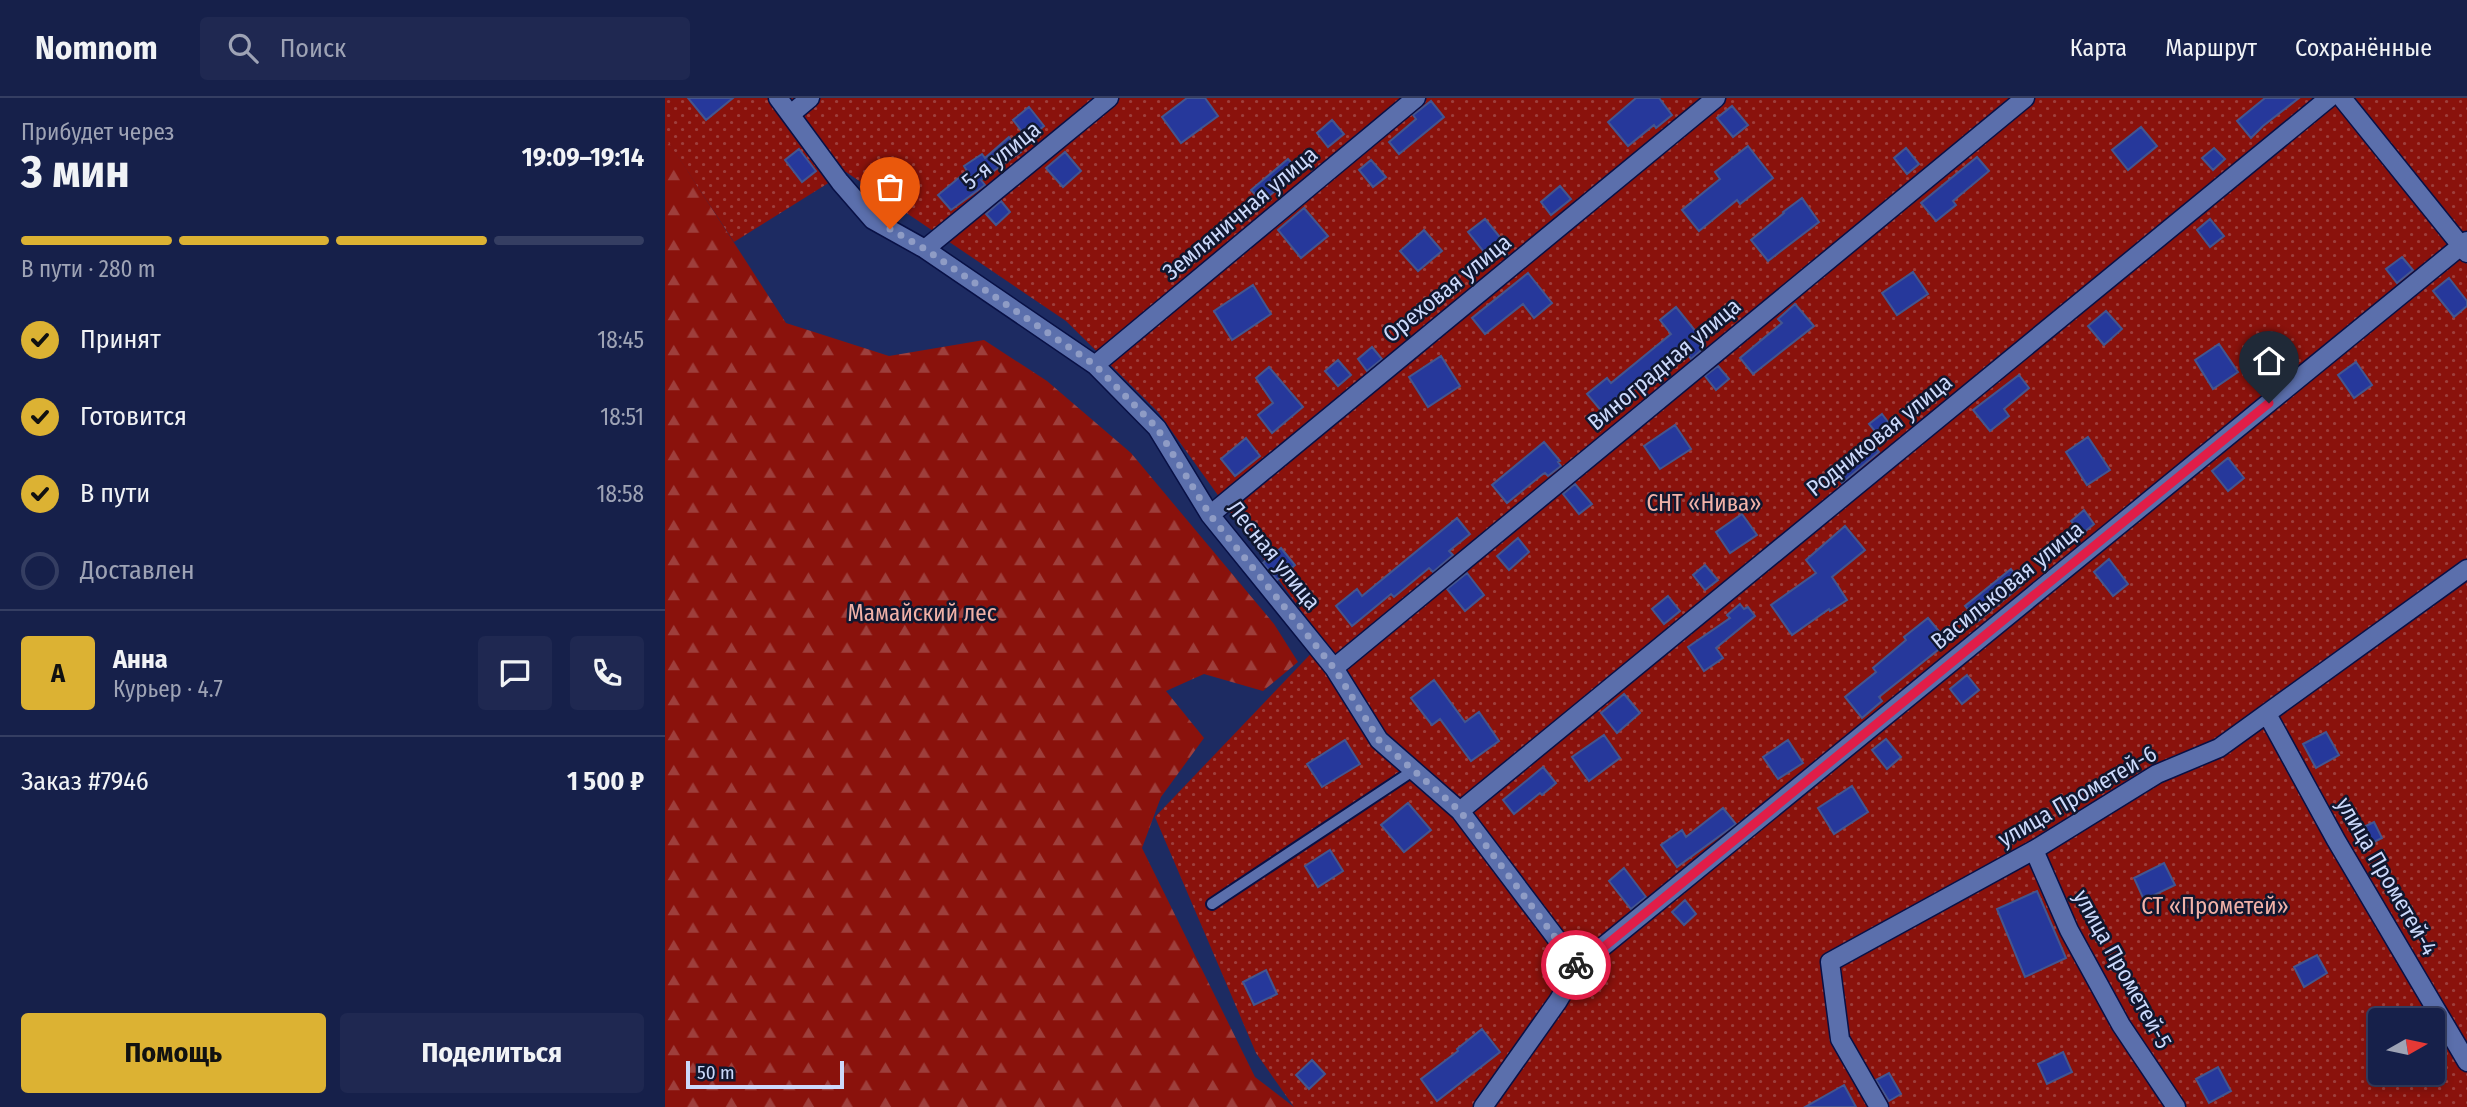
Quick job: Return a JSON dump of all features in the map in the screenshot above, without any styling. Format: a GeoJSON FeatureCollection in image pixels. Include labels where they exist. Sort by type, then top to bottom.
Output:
{"type":"FeatureCollection","features":[{"type":"Feature","properties":{"kind":"street","name":"Лесная улица"},"geometry":{"type":"LineString","coordinates":[[778,98],[840,182],[873,219],[925,249],[1095,365],[1157,428],[1210,515],[1334,668],[1379,740],[1460,811],[1578,967]]}},
{"type":"Feature","properties":{"kind":"street"},"geometry":{"type":"LineString","coordinates":[[791,114],[810,98]]}},
{"type":"Feature","properties":{"kind":"street","name":"5-я улица"},"geometry":{"type":"LineString","coordinates":[[925,249],[1109,98]]}},
{"type":"Feature","properties":{"kind":"street","name":"Земляничная улица"},"geometry":{"type":"LineString","coordinates":[[1095,365],[1416,98]]}},
{"type":"Feature","properties":{"kind":"street","name":"Ореховая улица"},"geometry":{"type":"LineString","coordinates":[[1210,515],[1716,98]]}},
{"type":"Feature","properties":{"kind":"street","name":"Виноградная улица"},"geometry":{"type":"LineString","coordinates":[[1334,668],[2025,98]]}},
{"type":"Feature","properties":{"kind":"street","name":"Родниковая улица"},"geometry":{"type":"LineString","coordinates":[[1460,811],[2329,98]]}},
{"type":"Feature","properties":{"kind":"street"},"geometry":{"type":"LineString","coordinates":[[2342,98],[2465,246]]}},
{"type":"Feature","properties":{"kind":"street","name":"Васильковая улица"},"geometry":{"type":"LineString","coordinates":[[1578,967],[2465,246]]}},
{"type":"Feature","properties":{"kind":"street","name":"улица Прометей-6"},"geometry":{"type":"LineString","coordinates":[[1879,1107],[1840,1039],[1830,962],[2034,850],[2157,774],[2219,748],[2467,569]]}},
{"type":"Feature","properties":{"kind":"street","name":"улица Прометей-4"},"geometry":{"type":"LineString","coordinates":[[2267,714],[2336,840],[2467,1062]]}},
{"type":"Feature","properties":{"kind":"street","name":"улица Прометей-5"},"geometry":{"type":"LineString","coordinates":[[2034,850],[2075,942],[2121,1025],[2176,1107]]}},
{"type":"Feature","properties":{"kind":"street"},"geometry":{"type":"LineString","coordinates":[[1483,1107],[1559,1001],[1578,967]]}},
{"type":"Feature","properties":{"kind":"lane"},"geometry":{"type":"LineString","coordinates":[[1212,904],[1414,770]]}},
{"type":"Feature","properties":{"kind":"green space","name":"СНТ «Нива»"},"geometry":{"type":"Polygon","coordinates":[[[665,98],[2467,98],[2467,1107],[1294,1107],[1256,1053],[1155,817],[1323,641],[1158,412],[1066,321],[846,172],[734,242],[665,137],[665,98]]]}},
{"type":"Feature","properties":{"kind":"green space","name":"Мамайский лес"},"geometry":{"type":"Polygon","coordinates":[[[665,136],[786,323],[889,356],[984,340],[1047,381],[1131,453],[1274,624],[1298,662],[1263,691],[1204,674],[1166,691],[1204,738],[1161,797],[1142,848],[1255,1077],[1294,1107],[665,1107],[665,136]]]}},
{"type":"Feature","properties":{"kind":"building"},"geometry":{"type":"Polygon","coordinates":[[[688,98],[733,98],[706,120],[688,98]]]}},
{"type":"Feature","properties":{"kind":"building"},"geometry":{"type":"Polygon","coordinates":[[[1187,98],[1205,98],[1218,116],[1181,143],[1162,117],[1187,98]]]}},
{"type":"Feature","properties":{"kind":"building"},"geometry":{"type":"Polygon","coordinates":[[[1636,98],[1659,98],[1672,115],[1656,128],[1654,125],[1628,146],[1608,122],[1636,98]]]}},
{"type":"Feature","properties":{"kind":"building"},"geometry":{"type":"Polygon","coordinates":[[[2265,98],[2299,98],[2251,138],[2237,121],[2265,98]]]}},
{"type":"Feature","properties":{"kind":"building"},"geometry":{"type":"Polygon","coordinates":[[[1431,101],[1444,117],[1399,154],[1389,142],[1416,119],[1413,115],[1431,101]]]}},
{"type":"Feature","properties":{"kind":"building"},"geometry":{"type":"Polygon","coordinates":[[[1732,106],[1748,125],[1733,137],[1717,118],[1732,106]]]}},
{"type":"Feature","properties":{"kind":"building"},"geometry":{"type":"Polygon","coordinates":[[[1029,107],[1044,126],[1028,139],[1013,120],[1029,107]]]}},
{"type":"Feature","properties":{"kind":"building"},"geometry":{"type":"Polygon","coordinates":[[[1332,120],[1344,134],[1328,147],[1317,133],[1332,120]]]}},
{"type":"Feature","properties":{"kind":"building"},"geometry":{"type":"Polygon","coordinates":[[[2141,127],[2157,146],[2128,170],[2112,150],[2141,127]]]}},
{"type":"Feature","properties":{"kind":"building"},"geometry":{"type":"Polygon","coordinates":[[[1009,137],[1021,152],[981,180],[985,185],[951,210],[938,195],[967,171],[964,166],[982,154],[985,158],[1009,137]]]}},
{"type":"Feature","properties":{"kind":"building"},"geometry":{"type":"Polygon","coordinates":[[[1748,146],[1773,178],[1740,204],[1737,200],[1699,231],[1682,210],[1720,179],[1715,172],[1748,146]]]}},
{"type":"Feature","properties":{"kind":"building"},"geometry":{"type":"Polygon","coordinates":[[[1906,148],[1919,164],[1907,174],[1894,158],[1906,148]]]}},
{"type":"Feature","properties":{"kind":"building"},"geometry":{"type":"Polygon","coordinates":[[[2214,148],[2225,159],[2213,170],[2202,158],[2214,148]]]}},
{"type":"Feature","properties":{"kind":"building"},"geometry":{"type":"Polygon","coordinates":[[[799,149],[816,171],[802,182],[785,160],[799,149]]]}},
{"type":"Feature","properties":{"kind":"building"},"geometry":{"type":"Polygon","coordinates":[[[1065,152],[1081,171],[1063,187],[1046,168],[1065,152]]]}},
{"type":"Feature","properties":{"kind":"building"},"geometry":{"type":"Polygon","coordinates":[[[1977,157],[1989,171],[1953,201],[1956,205],[1936,221],[1921,203],[1977,157]]]}},
{"type":"Feature","properties":{"kind":"building"},"geometry":{"type":"Polygon","coordinates":[[[1288,159],[1299,171],[1262,202],[1251,190],[1288,159]]]}},
{"type":"Feature","properties":{"kind":"building"},"geometry":{"type":"Polygon","coordinates":[[[1371,160],[1386,177],[1373,187],[1359,170],[1371,160]]]}},
{"type":"Feature","properties":{"kind":"building"},"geometry":{"type":"Polygon","coordinates":[[[1560,186],[1571,199],[1551,215],[1541,202],[1560,186]]]}},
{"type":"Feature","properties":{"kind":"building"},"geometry":{"type":"Polygon","coordinates":[[[1802,198],[1819,222],[1768,261],[1751,240],[1802,198]]]}},
{"type":"Feature","properties":{"kind":"building"},"geometry":{"type":"Polygon","coordinates":[[[1001,201],[1010,212],[996,225],[986,214],[1001,201]]]}},
{"type":"Feature","properties":{"kind":"building"},"geometry":{"type":"Polygon","coordinates":[[[1304,208],[1328,236],[1301,258],[1278,230],[1304,208]]]}},
{"type":"Feature","properties":{"kind":"building"},"geometry":{"type":"Polygon","coordinates":[[[1485,219],[1509,248],[1492,262],[1468,232],[1485,219]]]}},
{"type":"Feature","properties":{"kind":"building"},"geometry":{"type":"Polygon","coordinates":[[[2210,219],[2224,236],[2210,247],[2197,230],[2210,219]]]}},
{"type":"Feature","properties":{"kind":"building"},"geometry":{"type":"Polygon","coordinates":[[[1424,230],[1442,251],[1418,271],[1400,251],[1424,230]]]}},
{"type":"Feature","properties":{"kind":"building"},"geometry":{"type":"Polygon","coordinates":[[[2402,257],[2413,270],[2397,283],[2386,269],[2402,257]]]}},
{"type":"Feature","properties":{"kind":"building"},"geometry":{"type":"Polygon","coordinates":[[[1913,272],[1928,294],[1897,315],[1882,293],[1913,272]]]}},
{"type":"Feature","properties":{"kind":"building"},"geometry":{"type":"Polygon","coordinates":[[[1528,273],[1552,303],[1534,318],[1523,304],[1485,334],[1472,318],[1528,273]]]}},
{"type":"Feature","properties":{"kind":"building"},"geometry":{"type":"Polygon","coordinates":[[[2449,278],[2467,301],[2467,306],[2454,317],[2433,291],[2449,278]]]}},
{"type":"Feature","properties":{"kind":"building"},"geometry":{"type":"Polygon","coordinates":[[[1253,285],[1271,314],[1232,340],[1214,311],[1253,285]]]}},
{"type":"Feature","properties":{"kind":"building"},"geometry":{"type":"Polygon","coordinates":[[[1795,304],[1814,326],[1753,374],[1740,358],[1782,323],[1778,319],[1795,304]]]}},
{"type":"Feature","properties":{"kind":"building"},"geometry":{"type":"Polygon","coordinates":[[[1676,307],[1705,343],[1702,345],[1704,348],[1691,359],[1686,352],[1648,384],[1645,380],[1604,414],[1587,394],[1607,378],[1611,383],[1671,334],[1660,320],[1676,307]]]}},
{"type":"Feature","properties":{"kind":"building"},"geometry":{"type":"Polygon","coordinates":[[[2106,311],[2122,329],[2104,345],[2088,326],[2106,311]]]}},
{"type":"Feature","properties":{"kind":"building"},"geometry":{"type":"Polygon","coordinates":[[[2219,344],[2238,372],[2213,389],[2195,360],[2219,344]]]}},
{"type":"Feature","properties":{"kind":"building"},"geometry":{"type":"Polygon","coordinates":[[[1372,347],[1382,359],[1367,371],[1358,359],[1372,347]]]}},
{"type":"Feature","properties":{"kind":"building"},"geometry":{"type":"Polygon","coordinates":[[[1441,356],[1460,386],[1428,407],[1409,377],[1441,356]]]}},
{"type":"Feature","properties":{"kind":"building"},"geometry":{"type":"Polygon","coordinates":[[[1338,360],[1351,375],[1338,386],[1325,371],[1338,360]]]}},
{"type":"Feature","properties":{"kind":"building"},"geometry":{"type":"Polygon","coordinates":[[[2356,362],[2372,385],[2354,398],[2338,375],[2356,362]]]}},
{"type":"Feature","properties":{"kind":"building"},"geometry":{"type":"Polygon","coordinates":[[[1718,366],[1729,379],[1716,390],[1705,376],[1718,366]]]}},
{"type":"Feature","properties":{"kind":"building"},"geometry":{"type":"Polygon","coordinates":[[[1269,367],[1303,407],[1272,433],[1258,415],[1273,403],[1256,378],[1269,367]]]}},
{"type":"Feature","properties":{"kind":"building"},"geometry":{"type":"Polygon","coordinates":[[[2019,375],[2029,388],[2004,409],[2009,416],[1990,431],[1973,410],[2019,375]]]}},
{"type":"Feature","properties":{"kind":"building"},"geometry":{"type":"Polygon","coordinates":[[[1882,414],[1896,432],[1884,442],[1869,424],[1882,414]]]}},
{"type":"Feature","properties":{"kind":"building"},"geometry":{"type":"Polygon","coordinates":[[[1675,425],[1691,449],[1660,469],[1644,446],[1675,425]]]}},
{"type":"Feature","properties":{"kind":"building"},"geometry":{"type":"Polygon","coordinates":[[[2088,437],[2110,470],[2087,485],[2066,452],[2088,437]]]}},
{"type":"Feature","properties":{"kind":"building"},"geometry":{"type":"Polygon","coordinates":[[[1246,438],[1260,456],[1235,476],[1221,459],[1246,438]]]}},
{"type":"Feature","properties":{"kind":"building"},"geometry":{"type":"Polygon","coordinates":[[[1544,442],[1561,466],[1548,476],[1543,474],[1507,503],[1492,485],[1544,442]]]}},
{"type":"Feature","properties":{"kind":"building"},"geometry":{"type":"Polygon","coordinates":[[[1870,442],[1879,452],[1842,483],[1834,472],[1870,442]]]}},
{"type":"Feature","properties":{"kind":"building"},"geometry":{"type":"Polygon","coordinates":[[[2228,458],[2244,478],[2228,491],[2212,471],[2228,458]]]}},
{"type":"Feature","properties":{"kind":"building"},"geometry":{"type":"Polygon","coordinates":[[[1575,484],[1592,504],[1579,514],[1563,494],[1575,484]]]}},
{"type":"Feature","properties":{"kind":"building"},"geometry":{"type":"Polygon","coordinates":[[[2084,510],[2094,524],[2082,534],[2071,521],[2084,510]]]}},
{"type":"Feature","properties":{"kind":"building"},"geometry":{"type":"Polygon","coordinates":[[[1742,514],[1757,535],[1730,553],[1716,532],[1742,514]]]}},
{"type":"Feature","properties":{"kind":"building"},"geometry":{"type":"Polygon","coordinates":[[[1457,518],[1470,534],[1449,551],[1453,555],[1433,572],[1429,568],[1394,597],[1391,594],[1352,626],[1336,606],[1357,589],[1362,596],[1457,518]]]}},
{"type":"Feature","properties":{"kind":"building"},"geometry":{"type":"Polygon","coordinates":[[[1845,526],[1865,550],[1832,577],[1847,600],[1792,635],[1771,605],[1816,573],[1806,560],[1845,526]]]}},
{"type":"Feature","properties":{"kind":"building"},"geometry":{"type":"Polygon","coordinates":[[[1518,538],[1529,552],[1509,570],[1497,556],[1518,538]]]}},
{"type":"Feature","properties":{"kind":"building"},"geometry":{"type":"Polygon","coordinates":[[[1281,548],[1295,565],[1277,580],[1263,563],[1281,548]]]}},
{"type":"Feature","properties":{"kind":"building"},"geometry":{"type":"Polygon","coordinates":[[[2109,559],[2128,584],[2113,596],[2094,572],[2109,559]]]}},
{"type":"Feature","properties":{"kind":"building"},"geometry":{"type":"Polygon","coordinates":[[[1705,565],[1718,580],[1705,590],[1693,575],[1705,565]]]}},
{"type":"Feature","properties":{"kind":"building"},"geometry":{"type":"Polygon","coordinates":[[[2011,569],[2023,584],[1978,621],[1965,606],[2011,569]]]}},
{"type":"Feature","properties":{"kind":"building"},"geometry":{"type":"Polygon","coordinates":[[[1467,573],[1484,595],[1465,611],[1447,589],[1467,573]]]}},
{"type":"Feature","properties":{"kind":"building"},"geometry":{"type":"Polygon","coordinates":[[[1668,596],[1680,611],[1664,624],[1652,609],[1668,596]]]}},
{"type":"Feature","properties":{"kind":"building"},"geometry":{"type":"Polygon","coordinates":[[[1740,604],[1744,609],[1748,607],[1755,616],[1716,648],[1723,658],[1704,671],[1688,647],[1730,618],[1727,615],[1740,604]]]}},
{"type":"Feature","properties":{"kind":"building"},"geometry":{"type":"Polygon","coordinates":[[[1928,618],[1948,642],[1879,697],[1882,701],[1862,718],[1845,697],[1876,672],[1873,668],[1928,618]]]}},
{"type":"Feature","properties":{"kind":"building"},"geometry":{"type":"Polygon","coordinates":[[[1967,675],[1979,690],[1962,704],[1950,689],[1967,675]]]}},
{"type":"Feature","properties":{"kind":"building"},"geometry":{"type":"Polygon","coordinates":[[[1434,680],[1465,722],[1479,712],[1499,741],[1471,761],[1440,719],[1432,725],[1411,698],[1434,680]]]}},
{"type":"Feature","properties":{"kind":"building"},"geometry":{"type":"Polygon","coordinates":[[[1624,694],[1640,713],[1617,733],[1601,713],[1624,694]]]}},
{"type":"Feature","properties":{"kind":"building"},"geometry":{"type":"Polygon","coordinates":[[[2326,732],[2339,755],[2316,768],[2303,744],[2326,732]]]}},
{"type":"Feature","properties":{"kind":"building"},"geometry":{"type":"Polygon","coordinates":[[[1604,735],[1620,758],[1589,781],[1572,757],[1604,735]]]}},
{"type":"Feature","properties":{"kind":"building"},"geometry":{"type":"Polygon","coordinates":[[[1886,739],[1901,757],[1887,769],[1872,750],[1886,739]]]}},
{"type":"Feature","properties":{"kind":"building"},"geometry":{"type":"Polygon","coordinates":[[[1345,740],[1360,764],[1322,787],[1307,764],[1345,740]]]}},
{"type":"Feature","properties":{"kind":"building"},"geometry":{"type":"Polygon","coordinates":[[[1788,740],[1803,763],[1778,779],[1763,757],[1788,740]]]}},
{"type":"Feature","properties":{"kind":"building"},"geometry":{"type":"Polygon","coordinates":[[[1543,767],[1556,783],[1514,814],[1503,800],[1543,767]]]}},
{"type":"Feature","properties":{"kind":"building"},"geometry":{"type":"Polygon","coordinates":[[[1852,786],[1868,812],[1834,834],[1818,808],[1852,786]]]}},
{"type":"Feature","properties":{"kind":"building"},"geometry":{"type":"Polygon","coordinates":[[[1408,803],[1431,830],[1404,852],[1381,825],[1408,803]]]}},
{"type":"Feature","properties":{"kind":"building"},"geometry":{"type":"Polygon","coordinates":[[[1723,808],[1736,824],[1677,867],[1661,845],[1682,830],[1686,837],[1723,808]]]}},
{"type":"Feature","properties":{"kind":"building"},"geometry":{"type":"Polygon","coordinates":[[[2374,822],[2382,838],[2364,847],[2355,831],[2374,822]]]}},
{"type":"Feature","properties":{"kind":"building"},"geometry":{"type":"Polygon","coordinates":[[[1330,850],[1343,871],[1318,887],[1305,866],[1330,850]]]}},
{"type":"Feature","properties":{"kind":"building"},"geometry":{"type":"Polygon","coordinates":[[[2164,863],[2175,885],[2144,900],[2134,878],[2164,863]]]}},
{"type":"Feature","properties":{"kind":"building"},"geometry":{"type":"Polygon","coordinates":[[[1624,868],[1646,897],[1631,909],[1609,881],[1624,868]]]}},
{"type":"Feature","properties":{"kind":"building"},"geometry":{"type":"Polygon","coordinates":[[[2037,891],[2066,958],[2025,977],[1997,909],[2037,891]]]}},
{"type":"Feature","properties":{"kind":"building"},"geometry":{"type":"Polygon","coordinates":[[[1685,900],[1696,914],[1684,925],[1672,912],[1685,900]]]}},
{"type":"Feature","properties":{"kind":"building"},"geometry":{"type":"Polygon","coordinates":[[[2317,955],[2327,973],[2304,987],[2294,967],[2317,955]]]}},
{"type":"Feature","properties":{"kind":"building"},"geometry":{"type":"Polygon","coordinates":[[[1266,970],[1277,994],[1254,1005],[1243,982],[1266,970]]]}},
{"type":"Feature","properties":{"kind":"building"},"geometry":{"type":"Polygon","coordinates":[[[1482,1029],[1500,1052],[1437,1101],[1421,1079],[1482,1029]]]}},
{"type":"Feature","properties":{"kind":"building"},"geometry":{"type":"Polygon","coordinates":[[[2063,1052],[2072,1072],[2047,1084],[2038,1064],[2063,1052]]]}},
{"type":"Feature","properties":{"kind":"building"},"geometry":{"type":"Polygon","coordinates":[[[1312,1060],[1325,1074],[1309,1089],[1296,1075],[1312,1060]]]}},
{"type":"Feature","properties":{"kind":"building"},"geometry":{"type":"Polygon","coordinates":[[[2218,1067],[2231,1091],[2209,1103],[2196,1079],[2218,1067]]]}},
{"type":"Feature","properties":{"kind":"building"},"geometry":{"type":"Polygon","coordinates":[[[1889,1073],[1901,1094],[1889,1101],[1876,1080],[1889,1073]]]}},
{"type":"Feature","properties":{"kind":"building"},"geometry":{"type":"Polygon","coordinates":[[[1844,1085],[1856,1107],[1805,1107],[1844,1085]]]}},
{"type":"Feature","properties":{"kind":"way so far"},"geometry":{"type":"LineString","coordinates":[[890,229],[925,249],[1095,365],[1157,428],[1210,515],[1334,668],[1379,740],[1460,811],[1576,965]]}},
{"type":"Feature","properties":{"kind":"route"},"geometry":{"type":"LineString","coordinates":[[1576,965],[1578,967],[1605,946],[2269,403]]}},
{"type":"Feature","properties":{"kind":"park label","name":"СТ «Прометей»"},"geometry":{"type":"Point","coordinates":[2215,906]}}]}
